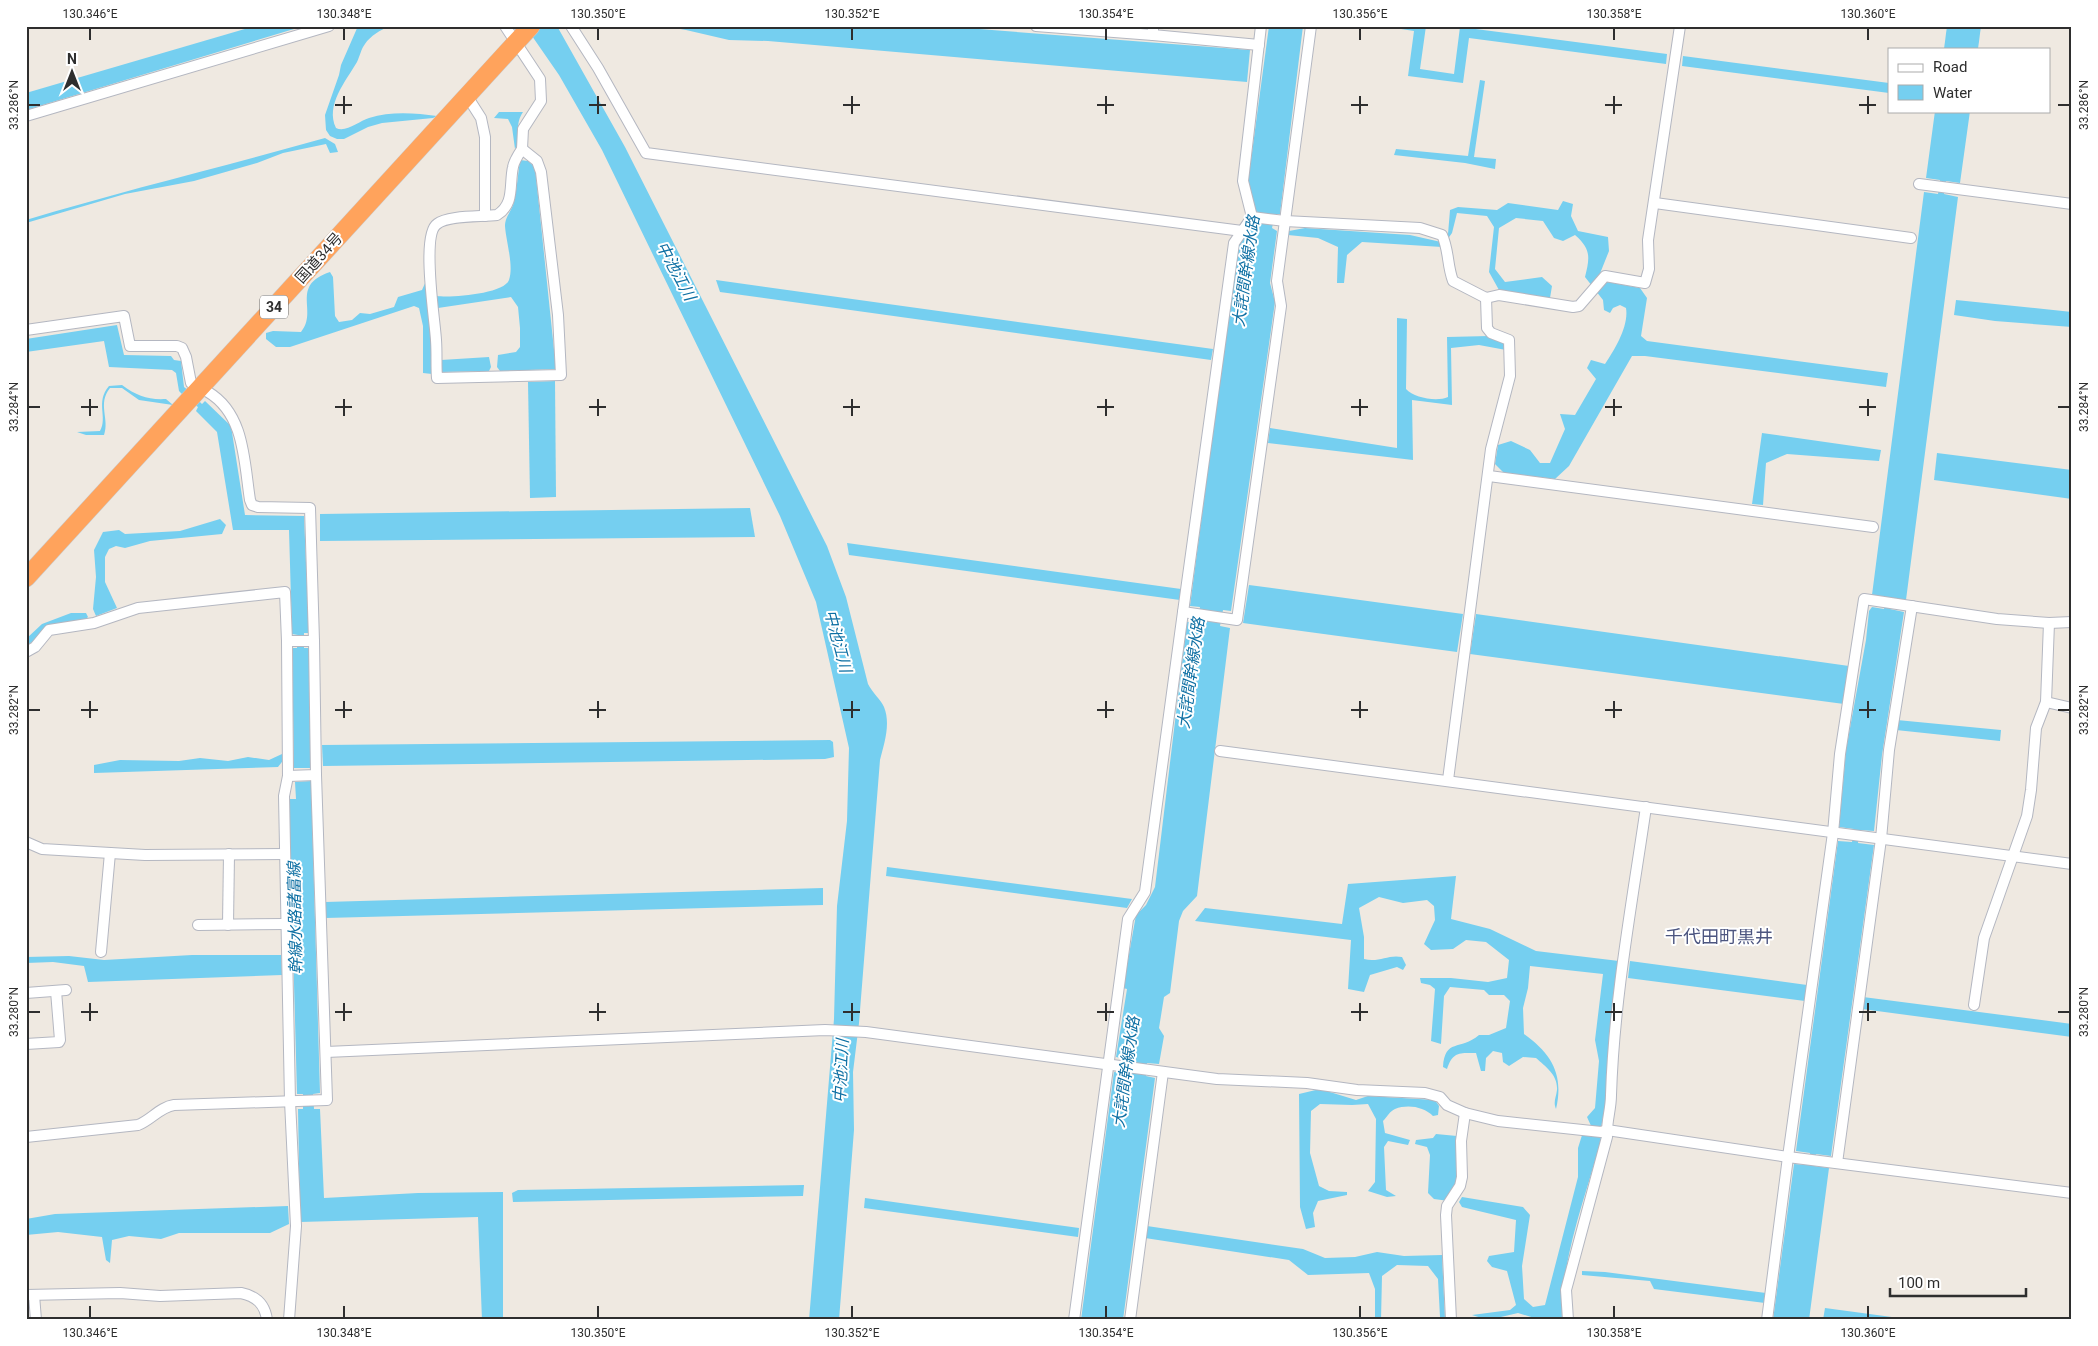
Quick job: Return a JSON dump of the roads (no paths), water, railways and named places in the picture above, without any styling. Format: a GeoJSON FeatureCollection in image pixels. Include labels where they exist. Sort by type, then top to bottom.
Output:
{"type":"FeatureCollection","features":[{"type":"Feature","properties":{"kind":"highway","name":"国道34号"},"geometry":{"type":"LineString","coordinates":[[26,578],[523,35]]}},
{"type":"Feature","properties":{"kind":"street"},"geometry":{"type":"LineString","coordinates":[[26,116],[329,26]]}},
{"type":"Feature","properties":{"kind":"street"},"geometry":{"type":"LineString","coordinates":[[505,26],[523,35],[540,79],[541,101],[523,129],[522,149],[512,168],[509,203],[504,210],[497,214],[448,220],[437,224],[432,230],[430,284],[436,341],[437,378],[562,375],[558,315],[541,172],[536,160],[522,149]]}},
{"type":"Feature","properties":{"kind":"street"},"geometry":{"type":"LineString","coordinates":[[571,26],[598,68],[646,153],[1242,231]]}},
{"type":"Feature","properties":{"kind":"street"},"geometry":{"type":"LineString","coordinates":[[1036,26],[1153,30],[1258,45]]}},
{"type":"Feature","properties":{"kind":"street"},"geometry":{"type":"LineString","coordinates":[[1074,1320],[1128,919],[1145,892],[1234,243],[1252,217],[1243,181],[1261,26]]}},
{"type":"Feature","properties":{"kind":"street"},"geometry":{"type":"LineString","coordinates":[[1183,612],[1237,620],[1281,306],[1277,281],[1281,221],[1311,26]]}},
{"type":"Feature","properties":{"kind":"street"},"geometry":{"type":"LineString","coordinates":[[1252,217],[1281,221],[1420,228],[1442,235],[1448,249],[1449,270],[1453,281],[1486,298],[1500,295],[1573,307],[1579,306],[1605,276],[1645,283],[1649,269],[1648,240],[1680,26]]}},
{"type":"Feature","properties":{"kind":"street"},"geometry":{"type":"LineString","coordinates":[[467,96],[481,118],[485,137],[485,216]]}},
{"type":"Feature","properties":{"kind":"street"},"geometry":{"type":"LineString","coordinates":[[1919,184],[2072,204]]}},
{"type":"Feature","properties":{"kind":"street"},"geometry":{"type":"LineString","coordinates":[[1655,203],[1912,238]]}},
{"type":"Feature","properties":{"kind":"street"},"geometry":{"type":"LineString","coordinates":[[1448,780],[1491,450],[1510,376],[1509,340],[1491,333],[1487,328],[1486,298]]}},
{"type":"Feature","properties":{"kind":"street"},"geometry":{"type":"LineString","coordinates":[[26,330],[124,316],[130,346],[177,346],[182,348],[186,357],[191,383],[209,392],[234,418],[238,429],[252,505],[258,507],[310,508],[310,641],[316,754],[312,775],[327,1100],[174,1105],[163,1109],[146,1122],[138,1125],[26,1137]]}},
{"type":"Feature","properties":{"kind":"street"},"geometry":{"type":"LineString","coordinates":[[1489,476],[1873,527]]}},
{"type":"Feature","properties":{"kind":"street"},"geometry":{"type":"LineString","coordinates":[[26,652],[35,646],[49,630],[94,623],[138,608],[285,592],[291,641],[288,758],[293,776],[284,796],[290,1101],[296,1226],[289,1320]]}},
{"type":"Feature","properties":{"kind":"street"},"geometry":{"type":"LineString","coordinates":[[1767,1320],[1833,833],[1840,754],[1864,599],[1997,619],[2049,623],[2072,622]]}},
{"type":"Feature","properties":{"kind":"street"},"geometry":{"type":"LineString","coordinates":[[1837,1163],[1882,839],[1889,750],[1912,606]]}},
{"type":"Feature","properties":{"kind":"street"},"geometry":{"type":"LineString","coordinates":[[1974,1006],[1984,938],[2027,816],[2036,728],[2046,702],[2049,623]]}},
{"type":"Feature","properties":{"kind":"street"},"geometry":{"type":"LineString","coordinates":[[291,641],[310,641]]}},
{"type":"Feature","properties":{"kind":"street"},"geometry":{"type":"LineString","coordinates":[[2046,702],[2072,708]]}},
{"type":"Feature","properties":{"kind":"street"},"geometry":{"type":"LineString","coordinates":[[1220,750],[2072,864]]}},
{"type":"Feature","properties":{"kind":"street"},"geometry":{"type":"LineString","coordinates":[[293,776],[312,775]]}},
{"type":"Feature","properties":{"kind":"street"},"geometry":{"type":"LineString","coordinates":[[1568,1320],[1566,1290],[1607,1137],[1604,1131],[1611,1101],[1614,1027],[1646,807]]}},
{"type":"Feature","properties":{"kind":"street"},"geometry":{"type":"LineString","coordinates":[[26,842],[42,849],[145,856],[285,854]]}},
{"type":"Feature","properties":{"kind":"street"},"geometry":{"type":"LineString","coordinates":[[101,952],[110,853]]}},
{"type":"Feature","properties":{"kind":"street"},"geometry":{"type":"LineString","coordinates":[[228,925],[230,854]]}},
{"type":"Feature","properties":{"kind":"street"},"geometry":{"type":"LineString","coordinates":[[198,925],[286,924]]}},
{"type":"Feature","properties":{"kind":"street"},"geometry":{"type":"LineString","coordinates":[[26,993],[61,991],[59,1042],[26,1044]]}},
{"type":"Feature","properties":{"kind":"street"},"geometry":{"type":"LineString","coordinates":[[326,1052],[825,1030],[866,1032],[1217,1079],[1308,1083],[1357,1090],[1425,1093],[1440,1097],[1447,1104],[1465,1113],[1498,1121],[1604,1131],[1788,1157],[2072,1193]]}},
{"type":"Feature","properties":{"kind":"street"},"geometry":{"type":"LineString","coordinates":[[1130,1320],[1163,1072]]}},
{"type":"Feature","properties":{"kind":"street"},"geometry":{"type":"LineString","coordinates":[[1451,1320],[1446,1215],[1447,1206],[1460,1186],[1462,1177],[1461,1141],[1465,1113]]}},
{"type":"Feature","properties":{"kind":"street"},"geometry":{"type":"LineString","coordinates":[[36,1320],[30,1295],[120,1293],[160,1296],[249,1294],[258,1300],[265,1310],[266,1320]]}},
{"type":"Feature","properties":{"kind":"water"},"geometry":{"type":"Polygon","coordinates":[[[255,26],[304,26],[26,110],[26,93],[255,26]]]}},
{"type":"Feature","properties":{"kind":"water"},"geometry":{"type":"Polygon","coordinates":[[[358,26],[389,26],[367,41],[338,94],[333,111],[336,128],[348,128],[369,118],[386,114],[412,113],[437,116],[382,123],[368,127],[344,139],[330,136],[326,130],[325,115],[341,65],[358,26]]]}},
{"type":"Feature","properties":{"kind":"water","name":"中池江川"},"geometry":{"type":"Polygon","coordinates":[[[540,26],[557,26],[625,147],[827,546],[846,597],[868,684],[883,704],[886,714],[887,727],[880,760],[859,1023],[853,1072],[854,1130],[839,1320],[809,1320],[834,1019],[837,906],[847,821],[849,748],[816,602],[780,516],[602,150],[559,75],[532,36],[540,26]]]}},
{"type":"Feature","properties":{"kind":"water"},"geometry":{"type":"Polygon","coordinates":[[[663,26],[940,26],[1250,50],[1247,82],[768,41],[729,40],[663,26]]]}},
{"type":"Feature","properties":{"kind":"water","name":"大詫間幹線水路"},"geometry":{"type":"Polygon","coordinates":[[[1269,26],[1303,26],[1280,214],[1275,214],[1272,228],[1277,231],[1270,283],[1275,302],[1231,611],[1223,610],[1220,626],[1230,628],[1197,896],[1183,911],[1179,921],[1170,993],[1164,997],[1159,1028],[1164,1036],[1159,1064],[1147,1063],[1146,1076],[1155,1078],[1123,1320],[1081,1320],[1114,1072],[1123,1073],[1125,1059],[1116,1057],[1127,989],[1123,988],[1136,915],[1146,905],[1155,887],[1187,622],[1197,623],[1200,607],[1190,606],[1237,248],[1250,225],[1256,225],[1258,212],[1255,211],[1248,182],[1269,26]]]}},
{"type":"Feature","properties":{"kind":"water"},"geometry":{"type":"Polygon","coordinates":[[[1382,26],[1426,26],[1420,69],[1454,74],[1460,27],[1667,54],[1666,64],[1469,38],[1463,83],[1408,76],[1414,31],[1382,26]]]}},
{"type":"Feature","properties":{"kind":"water"},"geometry":{"type":"Polygon","coordinates":[[[1947,26],[1981,26],[1978,48],[1944,48],[1947,26]]]}},
{"type":"Feature","properties":{"kind":"water"},"geometry":{"type":"Polygon","coordinates":[[[1683,56],[1888,83],[1888,93],[1682,66],[1683,56]]]}},
{"type":"Feature","properties":{"kind":"water"},"geometry":{"type":"Polygon","coordinates":[[[1480,80],[1485,81],[1474,157],[1496,159],[1495,169],[1465,163],[1394,155],[1396,149],[1468,156],[1480,80]]]}},
{"type":"Feature","properties":{"kind":"water"},"geometry":{"type":"Polygon","coordinates":[[[499,112],[523,112],[520,117],[518,140],[515,149],[512,127],[508,119],[494,118],[499,112]]]}},
{"type":"Feature","properties":{"kind":"water"},"geometry":{"type":"Polygon","coordinates":[[[1935,112],[1970,112],[1960,183],[1946,181],[1944,194],[1958,197],[1906,600],[1892,598],[1890,609],[1904,612],[1882,755],[1874,831],[1860,830],[1858,843],[1874,845],[1831,1156],[1816,1154],[1814,1166],[1829,1168],[1809,1320],[1773,1320],[1794,1164],[1809,1165],[1810,1153],[1796,1151],[1838,841],[1852,842],[1854,829],[1839,827],[1846,750],[1866,640],[1869,611],[1872,607],[1884,609],[1886,597],[1872,595],[1924,192],[1938,194],[1940,180],[1926,178],[1935,112]]]}},
{"type":"Feature","properties":{"kind":"water"},"geometry":{"type":"Polygon","coordinates":[[[325,138],[335,144],[338,152],[330,153],[326,144],[283,153],[257,163],[194,181],[125,194],[26,223],[26,220],[63,209],[325,138]]]}},
{"type":"Feature","properties":{"kind":"water"},"geometry":{"type":"Polygon","coordinates":[[[520,160],[528,161],[535,167],[556,369],[500,371],[497,367],[498,355],[516,352],[520,347],[518,307],[511,297],[438,308],[437,296],[464,296],[487,292],[505,285],[509,280],[510,261],[505,222],[514,202],[520,160]]]}},
{"type":"Feature","properties":{"kind":"water"},"geometry":{"type":"Polygon","coordinates":[[[1563,201],[1573,204],[1571,216],[1578,231],[1608,237],[1609,251],[1599,276],[1608,282],[1640,288],[1647,298],[1641,336],[1647,341],[1888,373],[1886,387],[1645,356],[1632,356],[1569,466],[1555,479],[1504,473],[1495,464],[1498,445],[1511,441],[1530,450],[1540,463],[1550,463],[1565,429],[1560,414],[1575,415],[1596,379],[1587,368],[1591,360],[1605,364],[1623,330],[1626,308],[1620,305],[1613,308],[1610,313],[1604,310],[1603,300],[1585,277],[1588,254],[1587,249],[1580,240],[1575,235],[1563,241],[1554,238],[1543,221],[1516,218],[1499,228],[1495,269],[1505,282],[1542,277],[1552,286],[1550,298],[1499,290],[1489,272],[1494,227],[1487,216],[1457,213],[1452,233],[1442,247],[1362,242],[1347,255],[1344,283],[1337,283],[1338,247],[1318,238],[1288,235],[1289,231],[1305,228],[1410,235],[1441,242],[1448,234],[1450,210],[1458,207],[1497,210],[1508,203],[1558,210],[1563,201]]]}},
{"type":"Feature","properties":{"kind":"water"},"geometry":{"type":"Polygon","coordinates":[[[330,272],[333,277],[335,316],[339,322],[352,320],[360,313],[370,314],[394,307],[398,297],[422,290],[426,281],[431,324],[432,374],[423,373],[423,326],[419,308],[414,306],[290,347],[276,347],[266,339],[266,333],[273,331],[301,332],[306,324],[307,299],[311,284],[330,272]]]}},
{"type":"Feature","properties":{"kind":"water"},"geometry":{"type":"Polygon","coordinates":[[[716,280],[1213,349],[1211,360],[720,292],[716,280]]]}},
{"type":"Feature","properties":{"kind":"water"},"geometry":{"type":"Polygon","coordinates":[[[1956,300],[2072,312],[2072,327],[1995,321],[1954,315],[1956,300]]]}},
{"type":"Feature","properties":{"kind":"water"},"geometry":{"type":"Polygon","coordinates":[[[1397,318],[1407,319],[1406,389],[1420,397],[1438,399],[1448,397],[1447,337],[1489,336],[1505,343],[1506,350],[1479,345],[1451,348],[1452,405],[1412,400],[1413,460],[1268,443],[1270,428],[1397,448],[1397,318]]]}},
{"type":"Feature","properties":{"kind":"water"},"geometry":{"type":"Polygon","coordinates":[[[117,325],[124,355],[171,356],[174,360],[181,361],[184,387],[189,391],[184,396],[179,391],[176,373],[172,370],[109,367],[104,341],[26,352],[26,339],[117,325]]]}},
{"type":"Feature","properties":{"kind":"water"},"geometry":{"type":"Polygon","coordinates":[[[489,357],[491,367],[489,371],[441,372],[441,360],[489,357]]]}},
{"type":"Feature","properties":{"kind":"water"},"geometry":{"type":"Polygon","coordinates":[[[555,381],[556,497],[530,498],[528,382],[555,381]]]}},
{"type":"Feature","properties":{"kind":"water"},"geometry":{"type":"Polygon","coordinates":[[[122,385],[138,395],[154,399],[166,399],[173,405],[139,400],[122,388],[110,388],[104,400],[106,423],[104,435],[86,435],[77,432],[100,431],[103,420],[102,404],[105,392],[109,386],[122,385]]]}},
{"type":"Feature","properties":{"kind":"water"},"geometry":{"type":"Polygon","coordinates":[[[199,401],[202,404],[205,401],[231,426],[245,515],[304,516],[309,633],[304,633],[304,636],[292,634],[289,530],[233,530],[217,432],[196,411],[198,407],[195,405],[199,401]]]}},
{"type":"Feature","properties":{"kind":"water"},"geometry":{"type":"Polygon","coordinates":[[[1762,433],[1881,450],[1879,461],[1787,454],[1766,463],[1763,505],[1752,504],[1762,433]]]}},
{"type":"Feature","properties":{"kind":"water"},"geometry":{"type":"Polygon","coordinates":[[[1937,453],[2072,470],[2072,499],[1934,480],[1937,453]]]}},
{"type":"Feature","properties":{"kind":"water"},"geometry":{"type":"Polygon","coordinates":[[[750,508],[755,537],[320,541],[320,514],[750,508]]]}},
{"type":"Feature","properties":{"kind":"water"},"geometry":{"type":"Polygon","coordinates":[[[220,519],[226,525],[222,534],[150,541],[125,548],[116,546],[109,549],[105,557],[105,582],[117,608],[96,616],[93,609],[96,577],[94,550],[103,532],[119,530],[125,534],[180,531],[220,519]]]}},
{"type":"Feature","properties":{"kind":"water"},"geometry":{"type":"Polygon","coordinates":[[[847,543],[1181,589],[1180,600],[849,555],[847,543]]]}},
{"type":"Feature","properties":{"kind":"water"},"geometry":{"type":"Polygon","coordinates":[[[1249,585],[1463,614],[1457,652],[1243,623],[1249,585]]]}},
{"type":"Feature","properties":{"kind":"water"},"geometry":{"type":"Polygon","coordinates":[[[71,613],[86,613],[88,617],[84,621],[49,627],[26,647],[26,639],[42,624],[71,613]]]}},
{"type":"Feature","properties":{"kind":"water"},"geometry":{"type":"Polygon","coordinates":[[[1476,614],[1849,666],[1844,704],[1470,654],[1476,614]]]}},
{"type":"Feature","properties":{"kind":"water"},"geometry":{"type":"Polygon","coordinates":[[[297,645],[304,645],[304,648],[310,648],[310,768],[294,768],[292,648],[297,648],[297,645]]]}},
{"type":"Feature","properties":{"kind":"water"},"geometry":{"type":"Polygon","coordinates":[[[1897,720],[2001,730],[2000,741],[1896,730],[1897,720]]]}},
{"type":"Feature","properties":{"kind":"water"},"geometry":{"type":"Polygon","coordinates":[[[830,740],[833,742],[834,757],[825,759],[323,766],[322,745],[830,740]]]}},
{"type":"Feature","properties":{"kind":"water"},"geometry":{"type":"Polygon","coordinates":[[[282,754],[285,758],[278,767],[94,773],[94,765],[120,760],[179,761],[200,758],[228,761],[248,757],[269,760],[282,754]]]}},
{"type":"Feature","properties":{"kind":"water","name":"幹線水路諸富線"},"geometry":{"type":"Polygon","coordinates":[[[311,781],[320,1093],[313,1094],[314,1109],[320,1109],[324,1198],[418,1193],[503,1192],[503,1320],[482,1320],[478,1217],[300,1222],[298,1109],[303,1109],[303,1094],[297,1094],[289,799],[296,799],[295,782],[311,781]]]}},
{"type":"Feature","properties":{"kind":"water"},"geometry":{"type":"Polygon","coordinates":[[[887,867],[1132,899],[1127,908],[886,876],[887,867]]]}},
{"type":"Feature","properties":{"kind":"water"},"geometry":{"type":"Polygon","coordinates":[[[1456,876],[1451,919],[1490,929],[1536,951],[1619,961],[1607,1099],[1601,1126],[1601,1140],[1575,1229],[1565,1275],[1562,1320],[1541,1320],[1518,1313],[1488,1320],[1472,1315],[1510,1310],[1516,1305],[1507,1271],[1492,1267],[1487,1261],[1489,1256],[1514,1252],[1516,1220],[1462,1207],[1459,1202],[1462,1197],[1523,1207],[1530,1215],[1522,1266],[1524,1299],[1533,1307],[1545,1305],[1578,1177],[1578,1148],[1583,1132],[1592,1128],[1587,1117],[1595,1108],[1599,1061],[1595,1040],[1603,974],[1530,966],[1528,988],[1523,1008],[1524,1034],[1542,1049],[1554,1066],[1558,1086],[1556,1109],[1556,1080],[1551,1072],[1536,1058],[1523,1057],[1509,1066],[1503,1062],[1502,1053],[1493,1051],[1486,1058],[1485,1071],[1481,1071],[1476,1053],[1461,1053],[1452,1059],[1447,1069],[1443,1067],[1444,1058],[1450,1048],[1466,1043],[1479,1035],[1489,1035],[1506,1028],[1510,1001],[1504,995],[1489,995],[1484,990],[1450,987],[1444,996],[1441,1044],[1431,1041],[1435,989],[1430,985],[1421,983],[1420,978],[1451,978],[1488,982],[1507,978],[1509,960],[1486,942],[1466,940],[1453,949],[1431,950],[1424,944],[1435,920],[1434,906],[1427,900],[1403,903],[1379,897],[1359,908],[1364,937],[1364,959],[1374,960],[1397,956],[1402,957],[1406,965],[1403,970],[1397,967],[1370,975],[1364,992],[1348,989],[1351,940],[1195,921],[1205,908],[1342,924],[1348,884],[1456,876]]]}},
{"type":"Feature","properties":{"kind":"water"},"geometry":{"type":"Polygon","coordinates":[[[823,888],[823,905],[325,918],[325,902],[823,888]]]}},
{"type":"Feature","properties":{"kind":"water"},"geometry":{"type":"Polygon","coordinates":[[[192,955],[281,955],[282,975],[88,982],[84,966],[53,962],[26,963],[26,957],[69,956],[104,960],[192,955]]]}},
{"type":"Feature","properties":{"kind":"water"},"geometry":{"type":"Polygon","coordinates":[[[1630,961],[1807,985],[1805,1001],[1628,978],[1630,961]]]}},
{"type":"Feature","properties":{"kind":"water"},"geometry":{"type":"Polygon","coordinates":[[[1863,997],[2072,1024],[2072,1037],[1862,1009],[1863,997]]]}},
{"type":"Feature","properties":{"kind":"water"},"geometry":{"type":"Polygon","coordinates":[[[1320,1089],[1356,1100],[1368,1096],[1435,1100],[1439,1106],[1438,1115],[1433,1116],[1420,1109],[1400,1107],[1392,1111],[1383,1121],[1385,1133],[1410,1140],[1408,1145],[1388,1141],[1384,1147],[1386,1190],[1396,1196],[1387,1197],[1368,1191],[1375,1182],[1376,1119],[1368,1104],[1320,1104],[1311,1111],[1310,1153],[1319,1186],[1329,1191],[1347,1192],[1347,1195],[1318,1201],[1313,1213],[1315,1227],[1306,1229],[1300,1207],[1299,1094],[1320,1089]]]}},
{"type":"Feature","properties":{"kind":"water"},"geometry":{"type":"Polygon","coordinates":[[[1436,1134],[1457,1136],[1459,1177],[1449,1201],[1434,1199],[1428,1193],[1430,1155],[1427,1147],[1415,1144],[1416,1140],[1433,1138],[1436,1134]]]}},
{"type":"Feature","properties":{"kind":"water"},"geometry":{"type":"Polygon","coordinates":[[[804,1185],[803,1196],[513,1202],[512,1193],[518,1190],[804,1185]]]}},
{"type":"Feature","properties":{"kind":"water"},"geometry":{"type":"Polygon","coordinates":[[[865,1198],[1079,1228],[1078,1237],[864,1208],[865,1198]]]}},
{"type":"Feature","properties":{"kind":"water"},"geometry":{"type":"Polygon","coordinates":[[[288,1206],[289,1224],[270,1233],[179,1233],[161,1239],[129,1236],[112,1240],[110,1263],[106,1260],[102,1237],[58,1232],[26,1235],[26,1219],[55,1214],[288,1206]]]}},
{"type":"Feature","properties":{"kind":"water"},"geometry":{"type":"Polygon","coordinates":[[[1147,1226],[1303,1249],[1325,1258],[1355,1257],[1377,1252],[1404,1256],[1442,1255],[1445,1319],[1440,1317],[1438,1279],[1428,1266],[1397,1265],[1382,1276],[1381,1320],[1375,1320],[1375,1289],[1369,1273],[1308,1275],[1289,1260],[1145,1238],[1147,1226]]]}},
{"type":"Feature","properties":{"kind":"water"},"geometry":{"type":"Polygon","coordinates":[[[1582,1271],[1605,1272],[1766,1293],[1765,1303],[1654,1289],[1650,1281],[1582,1275],[1582,1271]]]}},
{"type":"Feature","properties":{"kind":"water"},"geometry":{"type":"Polygon","coordinates":[[[1825,1308],[1914,1320],[1823,1320],[1825,1308]]]}},
{"type":"Feature","properties":{"kind":"district","name":"千代田町黒井"},"geometry":{"type":"Point","coordinates":[1719,936]}}]}
